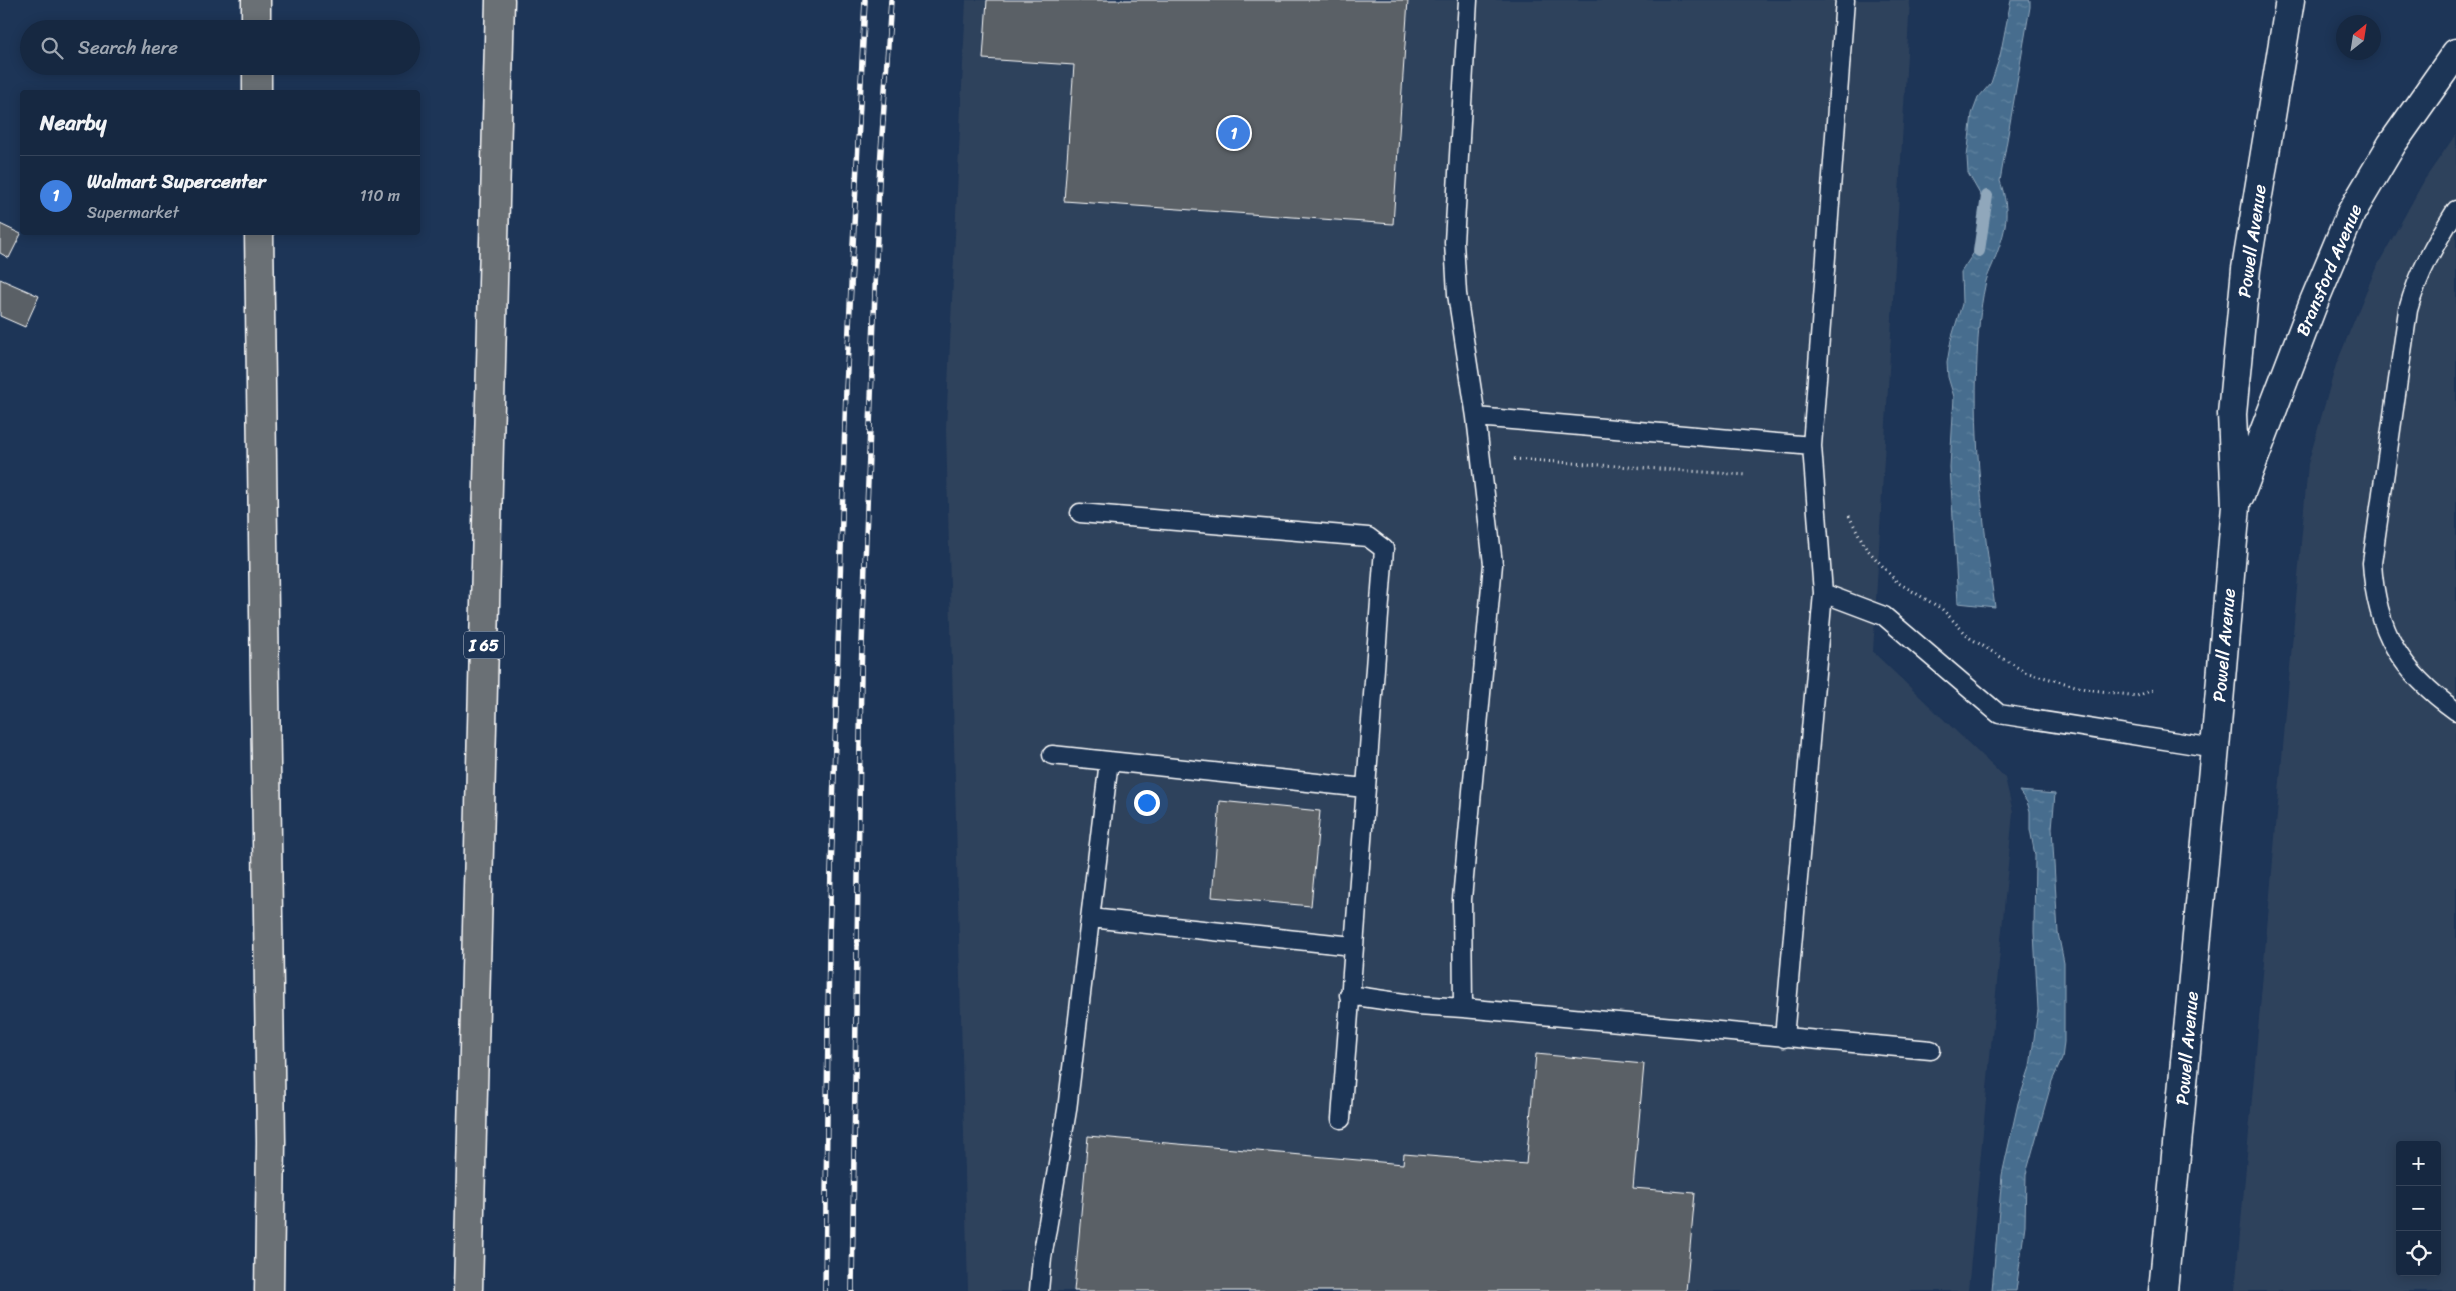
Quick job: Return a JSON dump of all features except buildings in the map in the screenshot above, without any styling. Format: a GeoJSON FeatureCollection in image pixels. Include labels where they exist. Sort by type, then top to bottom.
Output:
{"type":"FeatureCollection","features":[{"type":"Feature","properties":{"kind":"highway"},"geometry":{"type":"LineString","coordinates":[[256,0],[256,20]]}},
{"type":"Feature","properties":{"kind":"highway","name":"I 65"},"geometry":{"type":"LineString","coordinates":[[468,1291],[500,0]]}},
{"type":"Feature","properties":{"kind":"highway"},"geometry":{"type":"LineString","coordinates":[[257,75],[257,90]]}},
{"type":"Feature","properties":{"kind":"highway"},"geometry":{"type":"LineString","coordinates":[[259,235],[271,1142],[269,1291]]}},
{"type":"Feature","properties":{"kind":"main road","name":"Powell Avenue"},"geometry":{"type":"LineString","coordinates":[[2163,1291],[2236,506],[2232,414],[2246,269],[2290,0]]}},
{"type":"Feature","properties":{"kind":"main road","name":"Bransford Avenue"},"geometry":{"type":"LineString","coordinates":[[2236,506],[2313,304],[2351,213],[2392,144],[2456,53]]}},
{"type":"Feature","properties":{"kind":"lane"},"geometry":{"type":"LineString","coordinates":[[1463,1008],[1462,899],[1494,564],[1476,417],[1457,294],[1454,242],[1468,0]]}},
{"type":"Feature","properties":{"kind":"lane"},"geometry":{"type":"LineString","coordinates":[[1784,1038],[1823,593],[1812,446],[1845,0]]}},
{"type":"Feature","properties":{"kind":"lane"},"geometry":{"type":"LineString","coordinates":[[2456,210],[2425,262],[2414,286],[2408,310],[2372,563],[2373,590],[2389,640],[2412,674],[2456,711]]}},
{"type":"Feature","properties":{"kind":"lane"},"geometry":{"type":"LineString","coordinates":[[1476,417],[1812,446]]}},
{"type":"Feature","properties":{"kind":"lane"},"geometry":{"type":"LineString","coordinates":[[1080,512],[1368,537],[1384,549],[1341,1119]]}},
{"type":"Feature","properties":{"kind":"lane"},"geometry":{"type":"LineString","coordinates":[[1823,593],[1884,616],[1999,714],[2215,748]]}},
{"type":"Feature","properties":{"kind":"lane"},"geometry":{"type":"LineString","coordinates":[[1052,755],[1365,788]]}},
{"type":"Feature","properties":{"kind":"lane"},"geometry":{"type":"LineString","coordinates":[[1039,1291],[1042,1258],[1067,1110],[1109,761]]}},
{"type":"Feature","properties":{"kind":"lane"},"geometry":{"type":"LineString","coordinates":[[1091,918],[1353,946]]}},
{"type":"Feature","properties":{"kind":"lane"},"geometry":{"type":"LineString","coordinates":[[1349,995],[1418,1005],[1931,1050]]}},
{"type":"Feature","properties":{"kind":"path"},"geometry":{"type":"LineString","coordinates":[[1514,459],[1746,475]]}},
{"type":"Feature","properties":{"kind":"path"},"geometry":{"type":"LineString","coordinates":[[1847,512],[1866,548],[1897,582],[1942,609],[1970,638],[2025,672],[2086,689],[2137,696],[2153,690]]}},
{"type":"Feature","properties":{"kind":"shaded area"},"geometry":{"type":"Polygon","coordinates":[[[966,0],[1910,0],[1873,652],[2005,778],[2013,812],[1968,1291],[968,1291],[946,429],[966,0]]]}},
{"type":"Feature","properties":{"kind":"shaded area"},"geometry":{"type":"Polygon","coordinates":[[[2456,134],[2456,1291],[2235,1291],[2308,464],[2336,365],[2375,270],[2425,179],[2456,134]]]}},
{"type":"Feature","properties":{"kind":"water"},"geometry":{"type":"Polygon","coordinates":[[[2011,0],[2030,0],[2030,7],[2000,181],[2005,203],[2006,221],[2002,240],[1986,280],[1978,340],[1976,389],[1980,483],[1995,607],[1958,603],[1950,467],[1954,397],[1948,377],[1947,363],[1951,340],[1962,304],[1961,272],[1975,251],[1984,231],[1987,217],[1981,196],[1968,173],[1967,157],[1972,114],[1978,98],[1991,83],[2000,56],[2011,0]]]}},
{"type":"Feature","properties":{"kind":"water"},"geometry":{"type":"Polygon","coordinates":[[[2019,791],[2055,794],[2052,828],[2058,933],[2064,963],[2064,1042],[2062,1059],[2052,1081],[2026,1174],[2025,1225],[2016,1291],[1992,1291],[2002,1175],[2018,1103],[2030,1067],[2038,1010],[2034,932],[2035,855],[2030,829],[2030,811],[2027,802],[2019,791]]]}},
{"type":"Feature","properties":{"kind":"waterway"},"geometry":{"type":"LineString","coordinates":[[1979,251],[1987,196]]}},
{"type":"Feature","properties":{"kind":"railway"},"geometry":{"type":"LineString","coordinates":[[825,1291],[829,937],[846,389],[865,0]]}},
{"type":"Feature","properties":{"kind":"railway"},"geometry":{"type":"LineString","coordinates":[[852,1291],[861,673],[879,181],[891,0]]}},
{"type":"Feature","properties":{"kind":"place","name":"Walmart Supercenter"},"geometry":{"type":"Point","coordinates":[1234,133]}}]}
